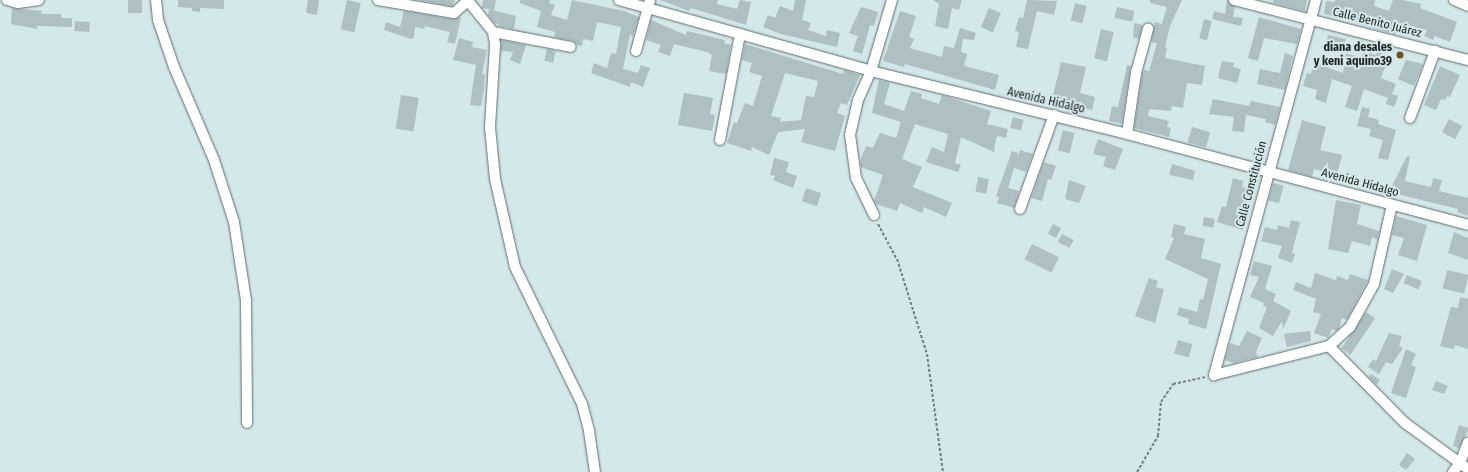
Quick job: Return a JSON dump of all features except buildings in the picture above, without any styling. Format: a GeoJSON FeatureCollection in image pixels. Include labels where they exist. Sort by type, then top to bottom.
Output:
{"type":"FeatureCollection","features":[{"type":"Feature","properties":{"kind":"street"},"geometry":{"type":"LineString","coordinates":[[7,0],[18,3],[39,0]]}},
{"type":"Feature","properties":{"kind":"street"},"geometry":{"type":"LineString","coordinates":[[156,0],[158,20],[174,67],[214,160],[234,222],[246,300],[247,423]]}},
{"type":"Feature","properties":{"kind":"street"},"geometry":{"type":"LineString","coordinates":[[378,0],[454,13],[469,1],[493,32],[495,45],[490,126],[495,179],[515,267],[582,404],[589,431],[595,472]]}},
{"type":"Feature","properties":{"kind":"street","name":"Avenida Hidalgo"},"geometry":{"type":"LineString","coordinates":[[619,0],[649,4],[740,34],[871,71],[1054,115],[1468,225]]}},
{"type":"Feature","properties":{"kind":"street"},"geometry":{"type":"LineString","coordinates":[[874,216],[856,178],[850,135],[858,100],[871,71],[892,0]]}},
{"type":"Feature","properties":{"kind":"street","name":"Calle Benito Juárez"},"geometry":{"type":"LineString","coordinates":[[1234,0],[1468,60]]}},
{"type":"Feature","properties":{"kind":"street","name":"Calle Constitución"},"geometry":{"type":"LineString","coordinates":[[1214,375],[1316,0]]}},
{"type":"Feature","properties":{"kind":"street"},"geometry":{"type":"LineString","coordinates":[[1454,0],[1468,6]]}},
{"type":"Feature","properties":{"kind":"street"},"geometry":{"type":"LineString","coordinates":[[636,52],[649,4]]}},
{"type":"Feature","properties":{"kind":"street"},"geometry":{"type":"LineString","coordinates":[[1127,134],[1136,73],[1148,28]]}},
{"type":"Feature","properties":{"kind":"street"},"geometry":{"type":"LineString","coordinates":[[493,32],[571,47]]}},
{"type":"Feature","properties":{"kind":"street"},"geometry":{"type":"LineString","coordinates":[[720,140],[740,34]]}},
{"type":"Feature","properties":{"kind":"street"},"geometry":{"type":"LineString","coordinates":[[1410,118],[1434,51]]}},
{"type":"Feature","properties":{"kind":"street"},"geometry":{"type":"LineString","coordinates":[[1020,209],[1054,115]]}},
{"type":"Feature","properties":{"kind":"street"},"geometry":{"type":"LineString","coordinates":[[1214,375],[1329,346],[1350,327],[1374,284],[1392,205]]}},
{"type":"Feature","properties":{"kind":"street"},"geometry":{"type":"LineString","coordinates":[[1329,346],[1405,423],[1464,466]]}},
{"type":"Feature","properties":{"kind":"street"},"geometry":{"type":"LineString","coordinates":[[1464,466],[1468,442]]}},
{"type":"Feature","properties":{"kind":"street"},"geometry":{"type":"LineString","coordinates":[[1453,472],[1464,466]]}},
{"type":"Feature","properties":{"kind":"path"},"geometry":{"type":"LineString","coordinates":[[874,216],[897,259],[927,354],[943,461],[943,472]]}},
{"type":"Feature","properties":{"kind":"path"},"geometry":{"type":"LineString","coordinates":[[1137,472],[1158,436],[1161,402],[1173,384],[1214,375]]}},
{"type":"Feature","properties":{"kind":"place","name":"diana desales y keni aquino39"},"geometry":{"type":"Point","coordinates":[1400,55]}}]}
